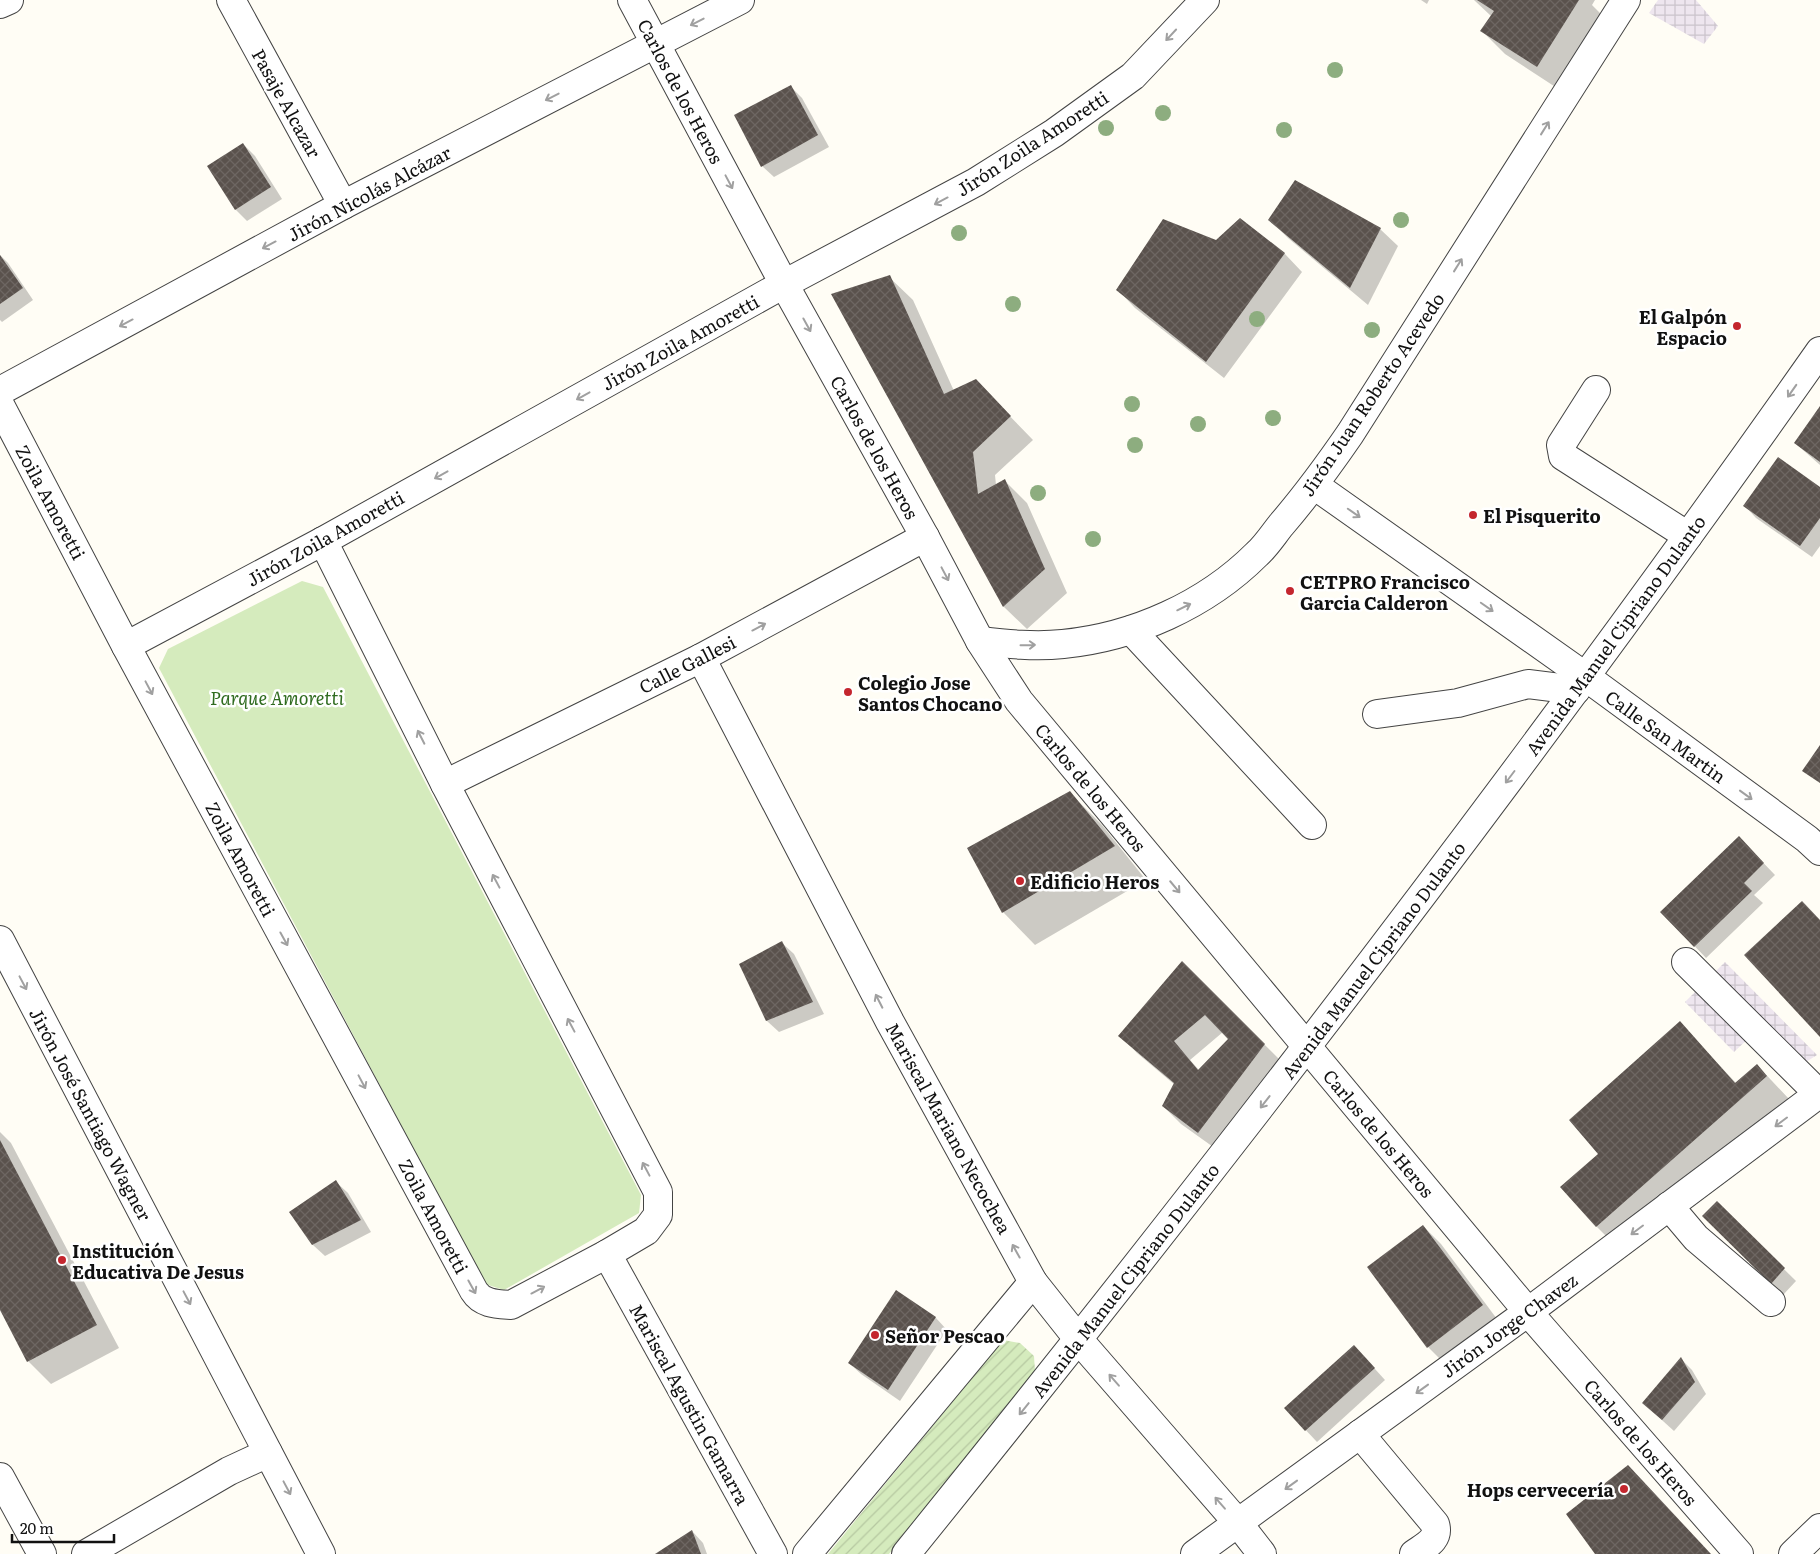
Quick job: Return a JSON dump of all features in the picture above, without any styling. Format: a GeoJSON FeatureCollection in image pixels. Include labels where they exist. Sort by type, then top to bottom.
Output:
{"type":"FeatureCollection","features":[{"type":"Feature","properties":{"kind":"street"},"geometry":{"type":"LineString","coordinates":[[0,4],[9,0]]}},
{"type":"Feature","properties":{"kind":"street","name":"Pasaje Alcazar"},"geometry":{"type":"LineString","coordinates":[[231,0],[343,205]]}},
{"type":"Feature","properties":{"kind":"street","name":"Carlos de los Heros"},"geometry":{"type":"LineString","coordinates":[[632,0],[784,284],[925,537],[980,641],[1019,701],[1528,1312],[1739,1554]]}},
{"type":"Feature","properties":{"kind":"street","name":"Jirón Nicolás Alcázar"},"geometry":{"type":"LineString","coordinates":[[0,391],[343,205],[740,0]]}},
{"type":"Feature","properties":{"kind":"street","name":"Jirón Zoila Amoretti"},"geometry":{"type":"LineString","coordinates":[[126,646],[323,541],[784,284],[976,182],[1054,132],[1133,76],[1205,0]]}},
{"type":"Feature","properties":{"kind":"street","name":"Jirón Juan Roberto Acevedo"},"geometry":{"type":"LineString","coordinates":[[980,641],[1021,645],[1063,644],[1115,635],[1153,622],[1192,603],[1232,576],[1258,554],[1314,485],[1355,426],[1626,0]]}},
{"type":"Feature","properties":{"kind":"street","name":"Avenida Manuel Cipriano Dulanto"},"geometry":{"type":"LineString","coordinates":[[906,1554],[1079,1340],[1307,1047],[1581,683],[1820,352]]}},
{"type":"Feature","properties":{"kind":"street"},"geometry":{"type":"LineString","coordinates":[[1596,390],[1561,445],[1563,456],[1688,536]]}},
{"type":"Feature","properties":{"kind":"street","name":"Zoila Amoretti"},"geometry":{"type":"LineString","coordinates":[[0,405],[126,646],[477,1296],[493,1304],[511,1305],[607,1254]]}},
{"type":"Feature","properties":{"kind":"street","name":"Calle San Martin"},"geometry":{"type":"LineString","coordinates":[[1314,485],[1581,683],[1820,851]]}},
{"type":"Feature","properties":{"kind":"street","name":"Calle Gallesi"},"geometry":{"type":"LineString","coordinates":[[445,784],[701,658],[925,537]]}},
{"type":"Feature","properties":{"kind":"street"},"geometry":{"type":"LineString","coordinates":[[323,541],[445,784],[658,1192],[658,1216],[646,1231],[607,1254]]}},
{"type":"Feature","properties":{"kind":"street"},"geometry":{"type":"LineString","coordinates":[[1130,630],[1312,825]]}},
{"type":"Feature","properties":{"kind":"street","name":"Mariscal Mariano Necochea"},"geometry":{"type":"LineString","coordinates":[[701,658],[890,1022],[1033,1282],[1079,1340],[1238,1523],[1262,1554]]}},
{"type":"Feature","properties":{"kind":"street"},"geometry":{"type":"LineString","coordinates":[[1377,714],[1458,703],[1528,684],[1581,683]]}},
{"type":"Feature","properties":{"kind":"street","name":"Jirón José Santiago Wagner"},"geometry":{"type":"LineString","coordinates":[[0,940],[321,1554]]}},
{"type":"Feature","properties":{"kind":"street"},"geometry":{"type":"LineString","coordinates":[[1686,962],[1819,1093]]}},
{"type":"Feature","properties":{"kind":"street","name":"Jirón Jorge Chavez"},"geometry":{"type":"LineString","coordinates":[[1194,1554],[1528,1312],[1819,1093]]}},
{"type":"Feature","properties":{"kind":"street"},"geometry":{"type":"LineString","coordinates":[[1669,1206],[1696,1238],[1771,1302]]}},
{"type":"Feature","properties":{"kind":"street","name":"Mariscal Agustin Gamarra"},"geometry":{"type":"LineString","coordinates":[[607,1254],[773,1554]]}},
{"type":"Feature","properties":{"kind":"street"},"geometry":{"type":"LineString","coordinates":[[807,1554],[1033,1282]]}},
{"type":"Feature","properties":{"kind":"street"},"geometry":{"type":"LineString","coordinates":[[1360,1434],[1435,1524],[1437,1532],[1435,1539],[1414,1554]]}},
{"type":"Feature","properties":{"kind":"street"},"geometry":{"type":"LineString","coordinates":[[86,1554],[229,1471],[268,1453]]}},
{"type":"Feature","properties":{"kind":"street"},"geometry":{"type":"LineString","coordinates":[[0,1477],[42,1554]]}},
{"type":"Feature","properties":{"kind":"street"},"geometry":{"type":"LineString","coordinates":[[1793,1554],[1820,1528]]}},
{"type":"Feature","properties":{"kind":"shaded area"},"geometry":{"type":"Polygon","coordinates":[[[1658,0],[1696,0],[1718,26],[1704,44],[1649,13],[1658,0]]]}},
{"type":"Feature","properties":{"kind":"shaded area"},"geometry":{"type":"Polygon","coordinates":[[[1725,962],[1817,1055],[1790,1072],[1753,1034],[1734,1052],[1685,1002],[1725,962]]]}},
{"type":"Feature","properties":{"kind":"green space","name":"Parque Amoretti"},"geometry":{"type":"Polygon","coordinates":[[[302,581],[323,587],[641,1195],[639,1213],[504,1290],[485,1284],[159,668],[168,649],[302,581]]]}},
{"type":"Feature","properties":{"kind":"green space"},"geometry":{"type":"Polygon","coordinates":[[[1003,1340],[1020,1343],[1034,1356],[1035,1371],[889,1554],[828,1554],[1003,1340]]]}},
{"type":"Feature","properties":{"kind":"building"},"geometry":{"type":"Polygon","coordinates":[[[1477,0],[1579,0],[1537,67],[1480,31],[1494,11],[1477,0]]]}},
{"type":"Feature","properties":{"kind":"building"},"geometry":{"type":"Polygon","coordinates":[[[791,85],[818,135],[761,167],[734,115],[791,85]]]}},
{"type":"Feature","properties":{"kind":"building"},"geometry":{"type":"Polygon","coordinates":[[[243,143],[271,187],[235,210],[207,166],[243,143]]]}},
{"type":"Feature","properties":{"kind":"building"},"geometry":{"type":"Polygon","coordinates":[[[1295,180],[1381,228],[1350,288],[1268,220],[1295,180]]]}},
{"type":"Feature","properties":{"kind":"building"},"geometry":{"type":"Polygon","coordinates":[[[1240,218],[1285,253],[1206,362],[1116,290],[1163,219],[1216,240],[1240,218]]]}},
{"type":"Feature","properties":{"kind":"building"},"geometry":{"type":"Polygon","coordinates":[[[0,255],[23,288],[0,304],[0,255]]]}},
{"type":"Feature","properties":{"kind":"building"},"geometry":{"type":"Polygon","coordinates":[[[890,275],[944,394],[976,379],[1011,416],[973,452],[978,494],[1005,479],[1045,569],[1003,607],[831,294],[890,275]]]}},
{"type":"Feature","properties":{"kind":"building"},"geometry":{"type":"Polygon","coordinates":[[[1820,406],[1820,462],[1794,443],[1820,406]]]}},
{"type":"Feature","properties":{"kind":"building"},"geometry":{"type":"Polygon","coordinates":[[[1778,457],[1820,487],[1820,518],[1800,546],[1743,506],[1778,457]]]}},
{"type":"Feature","properties":{"kind":"building"},"geometry":{"type":"Polygon","coordinates":[[[1820,745],[1820,783],[1802,771],[1820,745]]]}},
{"type":"Feature","properties":{"kind":"building","name":"Edificio Heros"},"geometry":{"type":"Polygon","coordinates":[[[1070,791],[1115,846],[1002,913],[967,848],[1070,791]]]}},
{"type":"Feature","properties":{"kind":"building"},"geometry":{"type":"Polygon","coordinates":[[[1739,836],[1764,863],[1744,883],[1752,891],[1694,947],[1660,912],[1739,836]]]}},
{"type":"Feature","properties":{"kind":"building"},"geometry":{"type":"Polygon","coordinates":[[[1802,901],[1820,920],[1820,1037],[1744,955],[1802,901]]]}},
{"type":"Feature","properties":{"kind":"building"},"geometry":{"type":"Polygon","coordinates":[[[782,941],[813,1002],[766,1021],[739,964],[782,941]]]}},
{"type":"Feature","properties":{"kind":"building"},"geometry":{"type":"Polygon","coordinates":[[[1182,961],[1265,1044],[1198,1133],[1162,1106],[1174,1083],[1118,1036],[1182,961]],[[1205,1015],[1174,1041],[1198,1070],[1228,1039],[1205,1015]]]}},
{"type":"Feature","properties":{"kind":"building"},"geometry":{"type":"Polygon","coordinates":[[[1680,1021],[1735,1083],[1757,1064],[1767,1076],[1596,1227],[1560,1187],[1598,1154],[1569,1120],[1680,1021]]]}},
{"type":"Feature","properties":{"kind":"building"},"geometry":{"type":"Polygon","coordinates":[[[0,1140],[97,1325],[27,1362],[0,1310],[0,1140]]]}},
{"type":"Feature","properties":{"kind":"building"},"geometry":{"type":"Polygon","coordinates":[[[336,1180],[361,1220],[312,1245],[289,1212],[336,1180]]]}},
{"type":"Feature","properties":{"kind":"building"},"geometry":{"type":"Polygon","coordinates":[[[1717,1201],[1785,1268],[1771,1284],[1702,1216],[1717,1201]]]}},
{"type":"Feature","properties":{"kind":"building"},"geometry":{"type":"Polygon","coordinates":[[[1423,1225],[1483,1305],[1427,1348],[1367,1267],[1423,1225]]]}},
{"type":"Feature","properties":{"kind":"building"},"geometry":{"type":"Polygon","coordinates":[[[896,1290],[936,1317],[888,1390],[848,1363],[896,1290]]]}},
{"type":"Feature","properties":{"kind":"building"},"geometry":{"type":"Polygon","coordinates":[[[1354,1345],[1375,1368],[1305,1431],[1284,1408],[1354,1345]]]}},
{"type":"Feature","properties":{"kind":"building"},"geometry":{"type":"Polygon","coordinates":[[[1681,1357],[1695,1382],[1662,1420],[1642,1403],[1681,1357]]]}},
{"type":"Feature","properties":{"kind":"building","name":"Hops cervecería"},"geometry":{"type":"Polygon","coordinates":[[[1628,1465],[1711,1554],[1595,1554],[1566,1514],[1628,1465]]]}},
{"type":"Feature","properties":{"kind":"building"},"geometry":{"type":"Polygon","coordinates":[[[692,1530],[701,1554],[655,1554],[692,1530]]]}},
{"type":"Feature","properties":{"kind":"place","name":"El Galpón Espacio"},"geometry":{"type":"Point","coordinates":[1737,326]}},
{"type":"Feature","properties":{"kind":"place","name":"El Pisquerito"},"geometry":{"type":"Point","coordinates":[1473,515]}},
{"type":"Feature","properties":{"kind":"place","name":"CETPRO Francisco Garcia Calderon"},"geometry":{"type":"Point","coordinates":[1290,591]}},
{"type":"Feature","properties":{"kind":"place","name":"Colegio Jose Santos Chocano"},"geometry":{"type":"Point","coordinates":[848,692]}},
{"type":"Feature","properties":{"kind":"place","name":"Edificio Heros"},"geometry":{"type":"Point","coordinates":[1020,881]}},
{"type":"Feature","properties":{"kind":"place","name":"Institución Educativa De Jesus"},"geometry":{"type":"Point","coordinates":[62,1260]}},
{"type":"Feature","properties":{"kind":"place","name":"Señor Pescao"},"geometry":{"type":"Point","coordinates":[875,1335]}},
{"type":"Feature","properties":{"kind":"place","name":"Hops cervecería"},"geometry":{"type":"Point","coordinates":[1624,1489]}}]}
